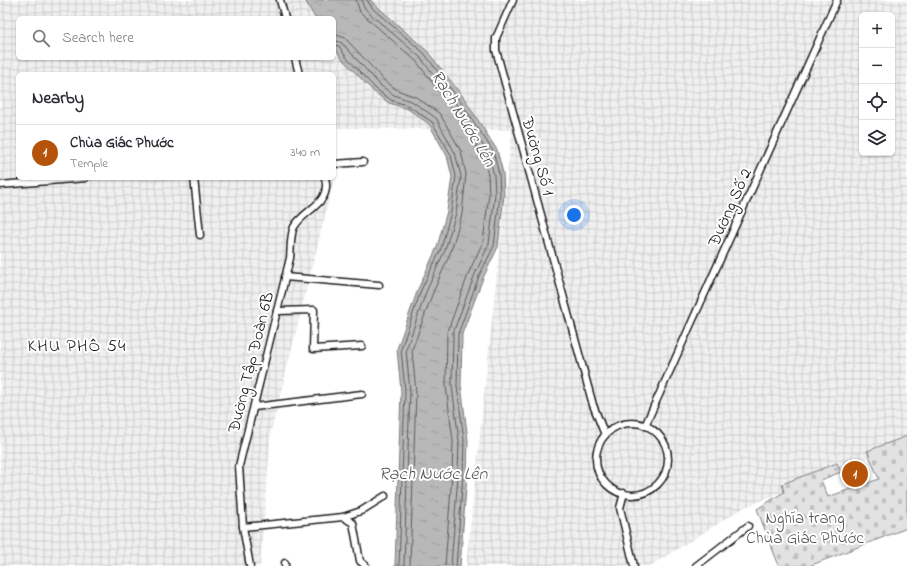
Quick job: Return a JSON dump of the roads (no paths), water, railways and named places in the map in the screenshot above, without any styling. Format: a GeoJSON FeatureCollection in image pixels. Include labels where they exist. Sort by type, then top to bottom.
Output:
{"type":"FeatureCollection","features":[{"type":"Feature","properties":{"kind":"street"},"geometry":{"type":"LineString","coordinates":[[280,0],[284,16]]}},
{"type":"Feature","properties":{"kind":"street","name":"Đường Số 1"},"geometry":{"type":"LineString","coordinates":[[513,0],[496,38],[496,50],[593,405],[605,435]]}},
{"type":"Feature","properties":{"kind":"street","name":"Đường Số 2"},"geometry":{"type":"LineString","coordinates":[[645,426],[837,0]]}},
{"type":"Feature","properties":{"kind":"street"},"geometry":{"type":"LineString","coordinates":[[296,60],[298,72]]}},
{"type":"Feature","properties":{"kind":"street"},"geometry":{"type":"LineString","coordinates":[[336,164],[363,162]]}},
{"type":"Feature","properties":{"kind":"street"},"geometry":{"type":"LineString","coordinates":[[0,186],[64,180]]}},
{"type":"Feature","properties":{"kind":"street"},"geometry":{"type":"LineString","coordinates":[[194,180],[200,235]]}},
{"type":"Feature","properties":{"kind":"street","name":"Đường Tập Đoàn 6B"},"geometry":{"type":"LineString","coordinates":[[250,566],[243,527],[239,466],[290,258],[294,228],[324,197],[327,187],[325,180]]}},
{"type":"Feature","properties":{"kind":"street"},"geometry":{"type":"LineString","coordinates":[[285,277],[379,285]]}},
{"type":"Feature","properties":{"kind":"street"},"geometry":{"type":"LineString","coordinates":[[277,311],[314,310],[314,349],[362,346]]}},
{"type":"Feature","properties":{"kind":"street"},"geometry":{"type":"LineString","coordinates":[[254,407],[362,394]]}},
{"type":"Feature","properties":{"kind":"street"},"geometry":{"type":"LineString","coordinates":[[633,423],[645,426],[654,431],[664,442],[668,457],[665,472],[656,485],[650,490],[635,494],[624,493],[613,489],[607,484],[599,471],[597,464],[598,448],[605,435],[618,426],[633,423]]}},
{"type":"Feature","properties":{"kind":"street"},"geometry":{"type":"LineString","coordinates":[[624,493],[620,508],[634,566]]}},
{"type":"Feature","properties":{"kind":"street"},"geometry":{"type":"LineString","coordinates":[[243,527],[343,517],[361,511],[385,496]]}},
{"type":"Feature","properties":{"kind":"street"},"geometry":{"type":"LineString","coordinates":[[343,517],[353,523],[360,561],[366,566]]}},
{"type":"Feature","properties":{"kind":"street"},"geometry":{"type":"LineString","coordinates":[[696,566],[748,526]]}},
{"type":"Feature","properties":{"kind":"water","name":"Rạch Nước Lên"},"geometry":{"type":"Polygon","coordinates":[[[305,0],[370,0],[427,51],[464,98],[497,150],[503,173],[504,195],[498,247],[483,278],[462,334],[461,385],[468,440],[467,475],[460,566],[395,566],[401,391],[397,349],[418,289],[437,247],[447,211],[452,177],[447,156],[429,124],[408,109],[389,103],[374,92],[343,60],[336,50],[336,16],[314,16],[305,0]]]}},
{"type":"Feature","properties":{"kind":"place","name":"Chùa Giác Phước"},"geometry":{"type":"Point","coordinates":[855,474]}},
{"type":"Feature","properties":{"kind":"district","name":"KHU PHỐ 54"},"geometry":{"type":"Point","coordinates":[77,345]}},
{"type":"Feature","properties":{"kind":"park label","name":"Nghĩa trang Chùa Giác Phước"},"geometry":{"type":"Point","coordinates":[805,527]}}]}
